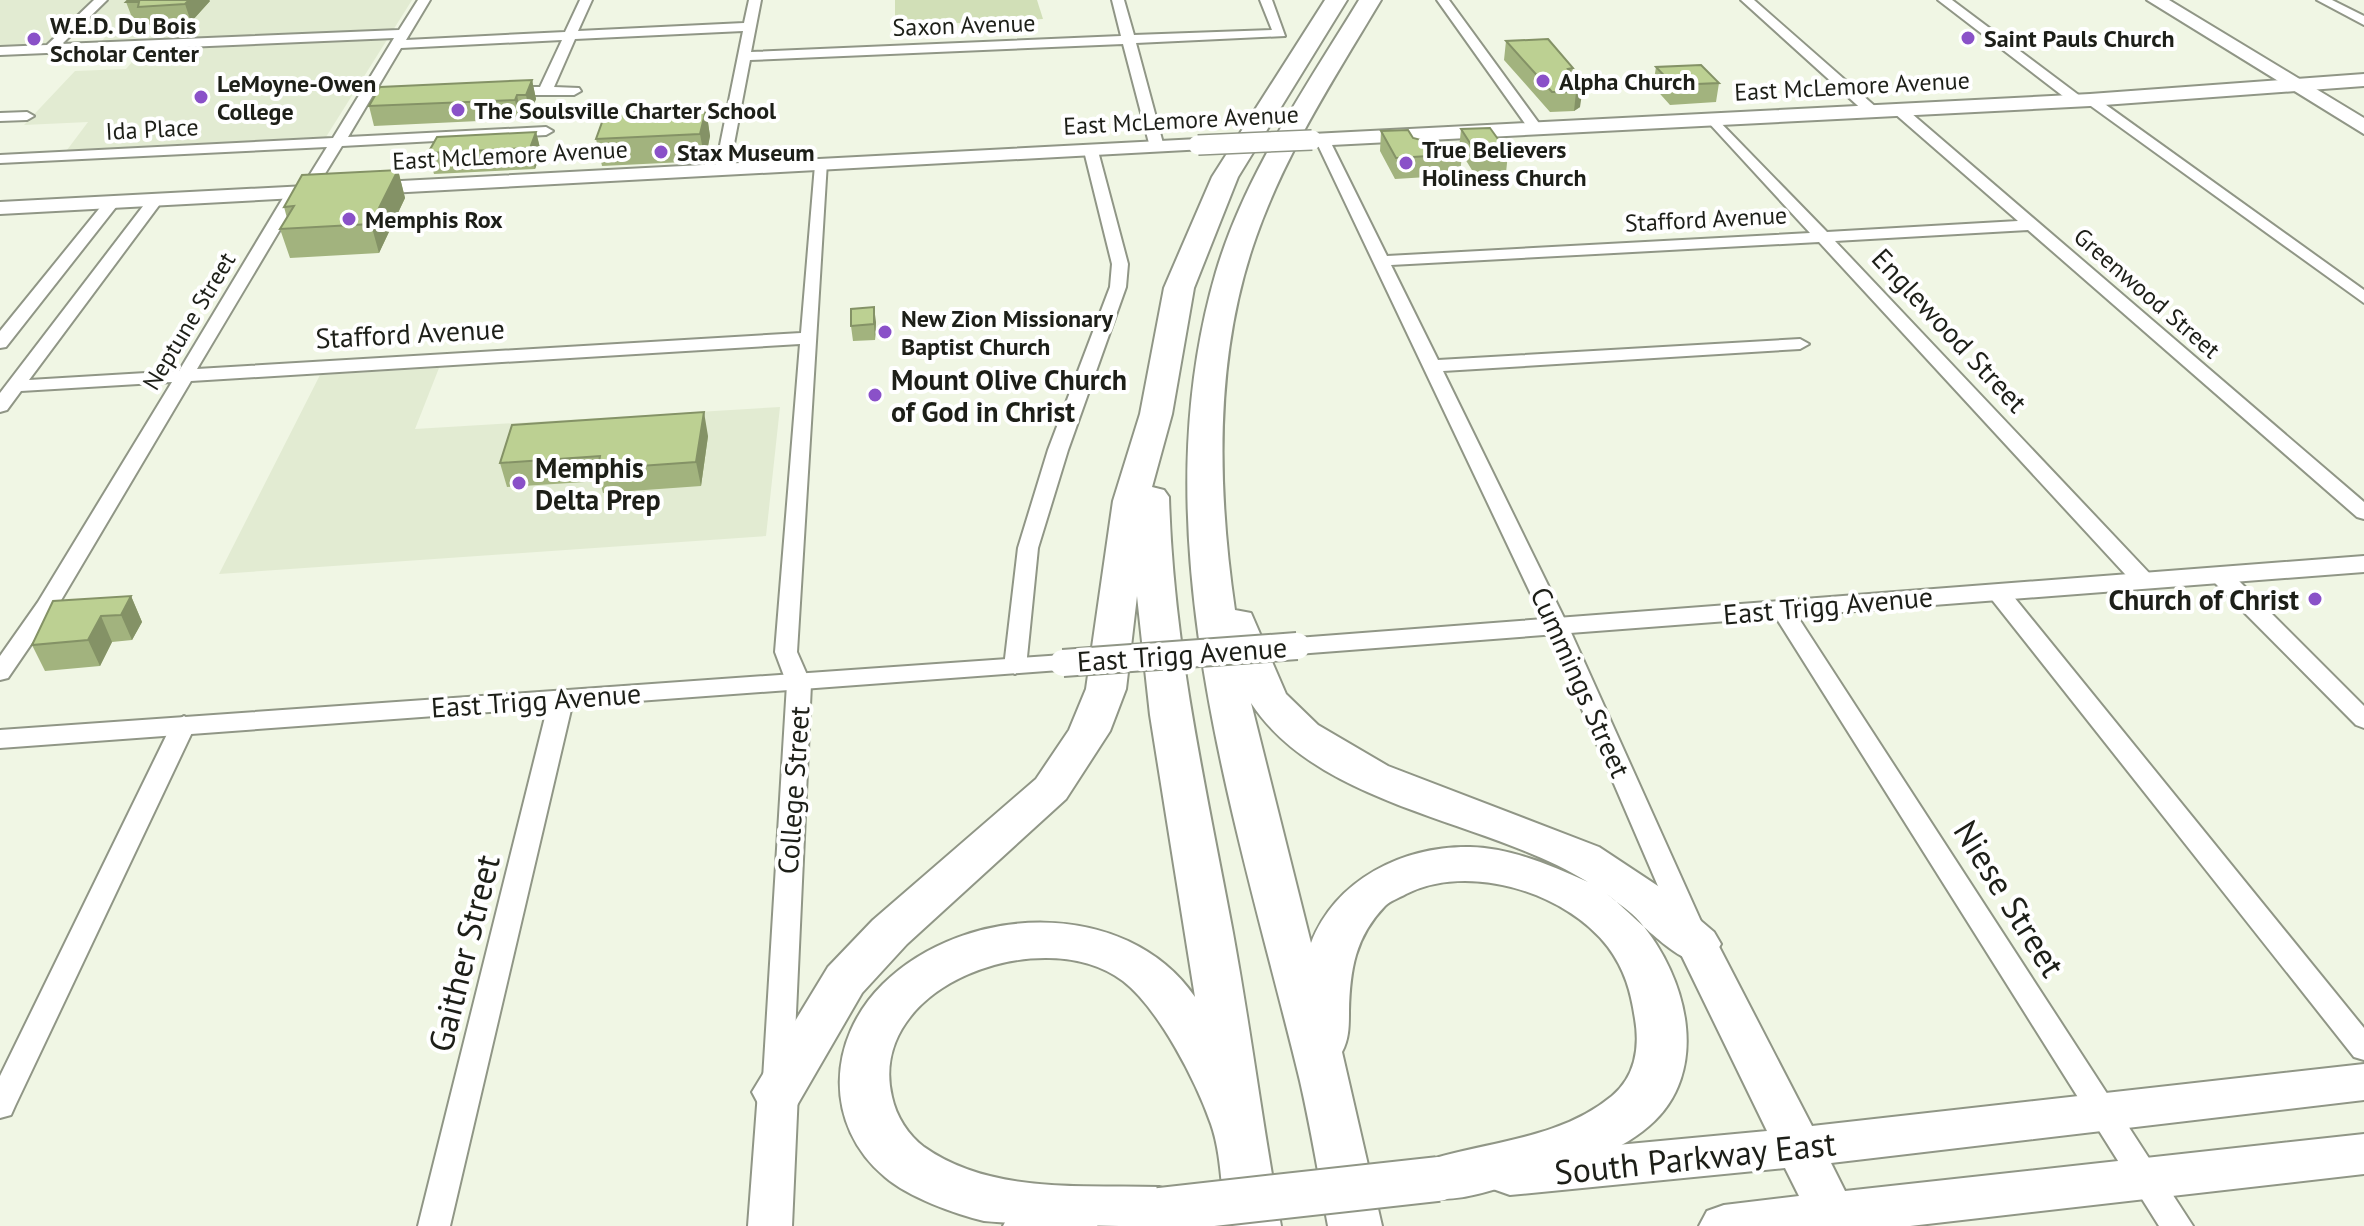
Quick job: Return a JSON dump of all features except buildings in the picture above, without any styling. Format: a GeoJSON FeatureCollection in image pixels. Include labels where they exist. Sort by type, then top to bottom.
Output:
{"type":"FeatureCollection","features":[{"type":"Feature","properties":{"kind":"highway"},"geometry":{"type":"LineString","coordinates":[[778,1092],[819,1020],[868,952],[1051,789],[1089,731],[1106,689],[1130,501],[1154,422],[1174,308],[1201,231],[1225,177],[1336,0]]}},
{"type":"Feature","properties":{"kind":"highway"},"geometry":{"type":"LineString","coordinates":[[1355,1226],[1321,1064],[1287,952],[1228,683],[1207,508],[1205,421],[1216,333],[1229,277],[1253,206],[1370,0]]}},
{"type":"Feature","properties":{"kind":"highway"},"geometry":{"type":"LineString","coordinates":[[1154,422],[1151,546],[1166,688],[1223,1014],[1234,1118],[1254,1226]]}},
{"type":"Feature","properties":{"kind":"highway"},"geometry":{"type":"LineString","coordinates":[[1214,581],[1241,627],[1264,694],[1291,725],[1360,768],[1588,861],[1659,908],[1697,944]]}},
{"type":"Feature","properties":{"kind":"highway"},"geometry":{"type":"LineString","coordinates":[[1321,1064],[1327,978],[1338,934],[1356,907],[1398,878],[1462,864],[1506,867],[1570,890],[1590,901],[1613,922],[1641,958],[1660,1001],[1663,1044],[1657,1073],[1645,1094],[1630,1111],[1612,1123],[1564,1146],[1438,1179]]}},
{"type":"Feature","properties":{"kind":"highway"},"geometry":{"type":"LineString","coordinates":[[1159,1210],[1064,1207],[991,1199],[940,1183],[910,1164],[879,1131],[864,1091],[866,1053],[884,1013],[928,970],[971,949],[1016,939],[1083,943],[1141,969],[1170,998],[1234,1118]]}},
{"type":"Feature","properties":{"kind":"main road"},"geometry":{"type":"LineString","coordinates":[[2156,0],[2364,127]]}},
{"type":"Feature","properties":{"kind":"main road","name":"East McLemore Avenue"},"geometry":{"type":"LineString","coordinates":[[0,208],[2084,100],[2364,80]]}},
{"type":"Feature","properties":{"kind":"main road","name":"Cummings Street"},"geometry":{"type":"LineString","coordinates":[[1697,944],[1835,1220]]}},
{"type":"Feature","properties":{"kind":"main road","name":"South Parkway East"},"geometry":{"type":"LineString","coordinates":[[1025,1226],[1438,1179],[1541,1174],[1801,1147],[2100,1110],[2364,1082]]}},
{"type":"Feature","properties":{"kind":"main road","name":"College Street"},"geometry":{"type":"LineString","coordinates":[[770,1226],[778,1092]]}},
{"type":"Feature","properties":{"kind":"main road"},"geometry":{"type":"LineString","coordinates":[[1724,1226],[1835,1220],[2144,1178],[2364,1154]]}},
{"type":"Feature","properties":{"kind":"street"},"geometry":{"type":"LineString","coordinates":[[51,48],[101,0]]}},
{"type":"Feature","properties":{"kind":"street","name":"Neptune Street"},"geometry":{"type":"LineString","coordinates":[[0,673],[49,602],[294,193],[310,187],[337,141],[372,97],[400,39],[424,0]]}},
{"type":"Feature","properties":{"kind":"street"},"geometry":{"type":"LineString","coordinates":[[546,89],[586,0]]}},
{"type":"Feature","properties":{"kind":"street"},"geometry":{"type":"LineString","coordinates":[[722,170],[755,0]]}},
{"type":"Feature","properties":{"kind":"street"},"geometry":{"type":"LineString","coordinates":[[1118,0],[1157,147]]}},
{"type":"Feature","properties":{"kind":"street","name":"Saxon Avenue"},"geometry":{"type":"LineString","coordinates":[[745,56],[1280,33],[1266,0]]}},
{"type":"Feature","properties":{"kind":"street"},"geometry":{"type":"LineString","coordinates":[[1443,0],[1536,129]]}},
{"type":"Feature","properties":{"kind":"street"},"geometry":{"type":"LineString","coordinates":[[1747,0],[1872,111]]}},
{"type":"Feature","properties":{"kind":"street"},"geometry":{"type":"LineString","coordinates":[[1944,0],[2364,298]]}},
{"type":"Feature","properties":{"kind":"street"},"geometry":{"type":"LineString","coordinates":[[2329,3],[2364,3]]}},
{"type":"Feature","properties":{"kind":"street"},"geometry":{"type":"LineString","coordinates":[[2329,3],[2364,21]]}},
{"type":"Feature","properties":{"kind":"street"},"geometry":{"type":"LineString","coordinates":[[0,51],[571,36],[749,27]]}},
{"type":"Feature","properties":{"kind":"street"},"geometry":{"type":"LineString","coordinates":[[486,92],[574,91]]}},
{"type":"Feature","properties":{"kind":"street","name":"Greenwood Street"},"geometry":{"type":"LineString","coordinates":[[1899,110],[2364,513]]}},
{"type":"Feature","properties":{"kind":"street"},"geometry":{"type":"LineString","coordinates":[[0,117],[27,116]]}},
{"type":"Feature","properties":{"kind":"street","name":"Englewood Street"},"geometry":{"type":"LineString","coordinates":[[1713,119],[2144,581]]}},
{"type":"Feature","properties":{"kind":"street","name":"Ida Place"},"geometry":{"type":"LineString","coordinates":[[0,159],[546,131]]}},
{"type":"Feature","properties":{"kind":"street","name":"Cummings Street"},"geometry":{"type":"LineString","coordinates":[[1317,140],[1383,261],[1558,628],[1697,944]]}},
{"type":"Feature","properties":{"kind":"street"},"geometry":{"type":"LineString","coordinates":[[1015,667],[1028,548],[1058,450],[1118,287],[1120,264],[1091,151]]}},
{"type":"Feature","properties":{"kind":"street","name":"College Street"},"geometry":{"type":"LineString","coordinates":[[778,1092],[799,684],[786,652],[822,165]]}},
{"type":"Feature","properties":{"kind":"street"},"geometry":{"type":"LineString","coordinates":[[0,406],[155,200]]}},
{"type":"Feature","properties":{"kind":"street"},"geometry":{"type":"LineString","coordinates":[[0,343],[112,202]]}},
{"type":"Feature","properties":{"kind":"street","name":"Stafford Avenue"},"geometry":{"type":"LineString","coordinates":[[1383,261],[2032,225]]}},
{"type":"Feature","properties":{"kind":"street"},"geometry":{"type":"LineString","coordinates":[[29,306],[77,304]]}},
{"type":"Feature","properties":{"kind":"street"},"geometry":{"type":"LineString","coordinates":[[13,327],[61,325]]}},
{"type":"Feature","properties":{"kind":"street","name":"Stafford Avenue"},"geometry":{"type":"LineString","coordinates":[[14,386],[808,338]]}},
{"type":"Feature","properties":{"kind":"street"},"geometry":{"type":"LineString","coordinates":[[1434,366],[1800,344]]}},
{"type":"Feature","properties":{"kind":"street","name":"East Trigg Avenue"},"geometry":{"type":"LineString","coordinates":[[0,739],[1558,628],[2364,564]]}},
{"type":"Feature","properties":{"kind":"street"},"geometry":{"type":"LineString","coordinates":[[2221,576],[2364,720]]}},
{"type":"Feature","properties":{"kind":"street"},"geometry":{"type":"LineString","coordinates":[[1997,591],[2364,1049]]}},
{"type":"Feature","properties":{"kind":"street","name":"Niese Street"},"geometry":{"type":"LineString","coordinates":[[1781,608],[2177,1226]]}},
{"type":"Feature","properties":{"kind":"street","name":"Gaither Street"},"geometry":{"type":"LineString","coordinates":[[434,1226],[562,697]]}},
{"type":"Feature","properties":{"kind":"street"},"geometry":{"type":"LineString","coordinates":[[0,1106],[184,724]]}},
{"type":"Feature","properties":{"kind":"shaded area","name":"LeMoyne-Owen College"},"geometry":{"type":"Polygon","coordinates":[[[0,0],[412,0],[326,137],[67,150],[88,122],[24,125],[75,71],[126,69],[150,41],[100,43],[113,29],[77,30],[62,45],[0,47],[0,0]]]}},
{"type":"Feature","properties":{"kind":"shaded area"},"geometry":{"type":"Polygon","coordinates":[[[895,0],[1037,0],[1043,19],[895,26],[895,0]]]}},
{"type":"Feature","properties":{"kind":"shaded area","name":"Memphis Delta Prep"},"geometry":{"type":"Polygon","coordinates":[[[439,368],[415,429],[780,407],[766,536],[219,574],[320,375],[439,368]]]}},
{"type":"Feature","properties":{"kind":"place","name":"Saint Pauls Church"},"geometry":{"type":"Point","coordinates":[1968,38]}},
{"type":"Feature","properties":{"kind":"place","name":"W.E.D. Du Bois Scholar Center"},"geometry":{"type":"Point","coordinates":[34,39]}},
{"type":"Feature","properties":{"kind":"place","name":"Alpha Church"},"geometry":{"type":"Point","coordinates":[1543,81]}},
{"type":"Feature","properties":{"kind":"place","name":"LeMoyne-Owen College"},"geometry":{"type":"Point","coordinates":[201,97]}},
{"type":"Feature","properties":{"kind":"place","name":"The Soulsville Charter School"},"geometry":{"type":"Point","coordinates":[458,110]}},
{"type":"Feature","properties":{"kind":"place","name":"Stax Museum"},"geometry":{"type":"Point","coordinates":[661,152]}},
{"type":"Feature","properties":{"kind":"place","name":"True Believers Holiness Church"},"geometry":{"type":"Point","coordinates":[1406,163]}},
{"type":"Feature","properties":{"kind":"place","name":"Memphis Rox"},"geometry":{"type":"Point","coordinates":[349,219]}},
{"type":"Feature","properties":{"kind":"place","name":"New Zion Missionary Baptist Church"},"geometry":{"type":"Point","coordinates":[885,332]}},
{"type":"Feature","properties":{"kind":"place","name":"Mount Olive Church of God in Christ"},"geometry":{"type":"Point","coordinates":[875,395]}},
{"type":"Feature","properties":{"kind":"place","name":"Memphis Delta Prep"},"geometry":{"type":"Point","coordinates":[519,483]}},
{"type":"Feature","properties":{"kind":"place","name":"Church of Christ"},"geometry":{"type":"Point","coordinates":[2315,599]}}]}
